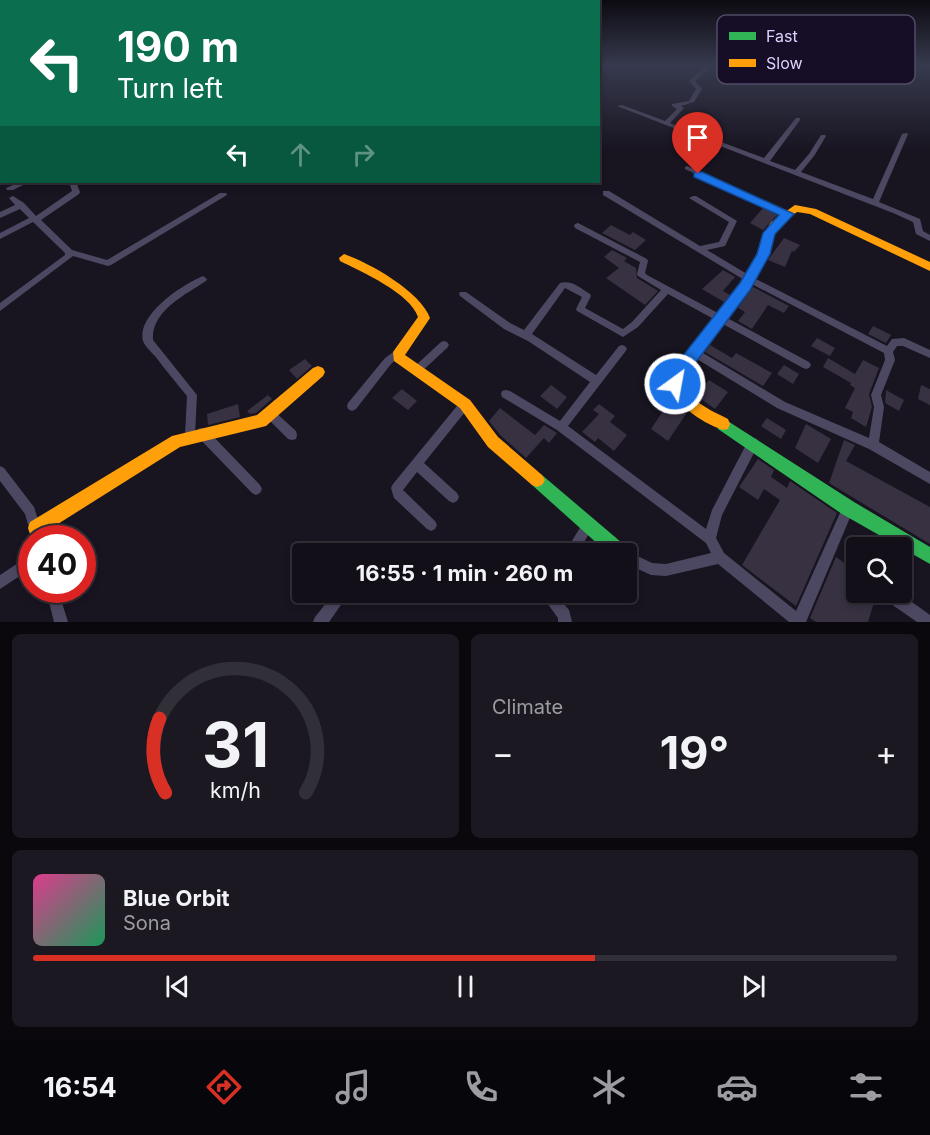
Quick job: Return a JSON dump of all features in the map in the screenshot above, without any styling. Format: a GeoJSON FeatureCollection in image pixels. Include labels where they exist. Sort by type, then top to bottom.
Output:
{"type":"FeatureCollection","features":[{"type":"Feature","properties":{"kind":"street"},"geometry":{"type":"LineString","coordinates":[[666,123],[681,108],[674,105],[691,102],[696,94]]}},
{"type":"Feature","properties":{"kind":"street"},"geometry":{"type":"LineString","coordinates":[[620,106],[914,219],[917,221],[919,232],[930,238]]}},
{"type":"Feature","properties":{"kind":"street"},"geometry":{"type":"LineString","coordinates":[[766,161],[798,119]]}},
{"type":"Feature","properties":{"kind":"street"},"geometry":{"type":"LineString","coordinates":[[875,203],[905,134]]}},
{"type":"Feature","properties":{"kind":"street"},"geometry":{"type":"LineString","coordinates":[[796,173],[812,155],[823,135]]}},
{"type":"Feature","properties":{"kind":"street"},"geometry":{"type":"LineString","coordinates":[[687,168],[788,214]]}},
{"type":"Feature","properties":{"kind":"street"},"geometry":{"type":"LineString","coordinates":[[10,188],[22,183]]}},
{"type":"Feature","properties":{"kind":"street"},"geometry":{"type":"LineString","coordinates":[[0,236],[35,219],[76,192],[73,183]]}},
{"type":"Feature","properties":{"kind":"street"},"geometry":{"type":"LineString","coordinates":[[606,193],[749,279],[888,351]]}},
{"type":"Feature","properties":{"kind":"street"},"geometry":{"type":"LineString","coordinates":[[13,198],[69,252],[108,263],[223,195]]}},
{"type":"Feature","properties":{"kind":"street"},"geometry":{"type":"LineString","coordinates":[[693,198],[733,221],[722,244],[698,249]]}},
{"type":"Feature","properties":{"kind":"street"},"geometry":{"type":"LineString","coordinates":[[0,215],[21,205]]}},
{"type":"Feature","properties":{"kind":"street"},"geometry":{"type":"LineString","coordinates":[[930,267],[805,208],[795,208],[775,224],[769,233],[764,254],[749,279],[721,320],[676,376],[675,384],[680,394],[848,508],[930,556]]}},
{"type":"Feature","properties":{"kind":"street"},"geometry":{"type":"LineString","coordinates":[[578,226],[644,261],[642,276],[806,365]]}},
{"type":"Feature","properties":{"kind":"street"},"geometry":{"type":"LineString","coordinates":[[0,308],[66,259],[69,252]]}},
{"type":"Feature","properties":{"kind":"street"},"geometry":{"type":"LineString","coordinates":[[344,258],[412,298],[424,313],[424,318],[399,352],[387,361],[352,406]]}},
{"type":"Feature","properties":{"kind":"street"},"geometry":{"type":"LineString","coordinates":[[203,279],[160,307],[147,335],[148,341],[192,395],[196,434],[256,489]]}},
{"type":"Feature","properties":{"kind":"street"},"geometry":{"type":"LineString","coordinates":[[525,336],[563,285],[569,285],[587,296],[580,309],[623,333],[643,315],[654,299],[667,290]]}},
{"type":"Feature","properties":{"kind":"street"},"geometry":{"type":"LineString","coordinates":[[463,294],[507,326],[597,381]]}},
{"type":"Feature","properties":{"kind":"street"},"geometry":{"type":"LineString","coordinates":[[888,351],[898,341],[930,354]]}},
{"type":"Feature","properties":{"kind":"street"},"geometry":{"type":"LineString","coordinates":[[417,370],[444,345]]}},
{"type":"Feature","properties":{"kind":"street"},"geometry":{"type":"LineString","coordinates":[[561,427],[622,349]]}},
{"type":"Feature","properties":{"kind":"street"},"geometry":{"type":"LineString","coordinates":[[873,445],[879,407],[876,395],[890,360],[888,351]]}},
{"type":"Feature","properties":{"kind":"street"},"geometry":{"type":"LineString","coordinates":[[399,352],[403,361],[465,404],[493,442],[609,543]]}},
{"type":"Feature","properties":{"kind":"street"},"geometry":{"type":"LineString","coordinates":[[695,353],[782,405],[873,445],[930,478]]}},
{"type":"Feature","properties":{"kind":"street"},"geometry":{"type":"LineString","coordinates":[[49,525],[177,441],[196,434],[253,424],[270,414],[318,372]]}},
{"type":"Feature","properties":{"kind":"street"},"geometry":{"type":"LineString","coordinates":[[506,394],[561,427],[710,539],[720,557],[798,622],[848,508]]}},
{"type":"Feature","properties":{"kind":"street"},"geometry":{"type":"LineString","coordinates":[[431,525],[397,492],[465,404]]}},
{"type":"Feature","properties":{"kind":"street"},"geometry":{"type":"LineString","coordinates":[[270,414],[292,435]]}},
{"type":"Feature","properties":{"kind":"street"},"geometry":{"type":"LineString","coordinates":[[710,539],[716,514],[753,443]]}},
{"type":"Feature","properties":{"kind":"street"},"geometry":{"type":"LineString","coordinates":[[417,464],[453,497]]}},
{"type":"Feature","properties":{"kind":"street"},"geometry":{"type":"LineString","coordinates":[[0,472],[30,511],[34,525]]}},
{"type":"Feature","properties":{"kind":"street"},"geometry":{"type":"LineString","coordinates":[[577,543],[588,525]]}},
{"type":"Feature","properties":{"kind":"street"},"geometry":{"type":"LineString","coordinates":[[637,562],[651,569],[666,570],[720,557]]}},
{"type":"Feature","properties":{"kind":"street"},"geometry":{"type":"LineString","coordinates":[[0,583],[18,570]]}},
{"type":"Feature","properties":{"kind":"street"},"geometry":{"type":"LineString","coordinates":[[56,603],[61,622]]}},
{"type":"Feature","properties":{"kind":"street"},"geometry":{"type":"LineString","coordinates":[[320,622],[335,603]]}},
{"type":"Feature","properties":{"kind":"street"},"geometry":{"type":"LineString","coordinates":[[552,603],[564,615],[565,622]]}},
{"type":"Feature","properties":{"kind":"street"},"geometry":{"type":"LineString","coordinates":[[901,603],[928,622]]}},
{"type":"Feature","properties":{"kind":"building"},"geometry":{"type":"Polygon","coordinates":[[[763,208],[777,215],[763,230],[750,223],[763,208]]]}},
{"type":"Feature","properties":{"kind":"building"},"geometry":{"type":"Polygon","coordinates":[[[611,225],[630,235],[633,232],[646,240],[635,250],[602,233],[611,225]]]}},
{"type":"Feature","properties":{"kind":"building"},"geometry":{"type":"Polygon","coordinates":[[[784,238],[800,245],[794,252],[792,251],[785,267],[768,260],[784,238]]]}},
{"type":"Feature","properties":{"kind":"building"},"geometry":{"type":"Polygon","coordinates":[[[612,250],[627,258],[624,261],[636,268],[637,278],[658,291],[645,305],[606,278],[619,268],[604,257],[612,250]]]}},
{"type":"Feature","properties":{"kind":"building"},"geometry":{"type":"Polygon","coordinates":[[[723,270],[735,277],[723,291],[730,295],[724,302],[702,289],[723,270]]]}},
{"type":"Feature","properties":{"kind":"building"},"geometry":{"type":"Polygon","coordinates":[[[753,287],[789,306],[784,313],[768,305],[752,329],[738,321],[745,312],[738,308],[753,287]]]}},
{"type":"Feature","properties":{"kind":"building"},"geometry":{"type":"Polygon","coordinates":[[[873,326],[891,335],[886,343],[868,334],[873,326]]]}},
{"type":"Feature","properties":{"kind":"building"},"geometry":{"type":"Polygon","coordinates":[[[817,338],[835,348],[830,356],[811,346],[817,338]]]}},
{"type":"Feature","properties":{"kind":"building"},"geometry":{"type":"Polygon","coordinates":[[[710,345],[732,358],[736,353],[772,373],[763,386],[705,352],[710,345]]]}},
{"type":"Feature","properties":{"kind":"building"},"geometry":{"type":"Polygon","coordinates":[[[828,358],[855,374],[863,360],[879,368],[869,394],[872,407],[866,427],[851,418],[853,412],[845,408],[855,388],[850,385],[851,383],[823,367],[828,358]]]}},
{"type":"Feature","properties":{"kind":"building"},"geometry":{"type":"Polygon","coordinates":[[[305,359],[312,366],[297,379],[289,370],[305,359]]]}},
{"type":"Feature","properties":{"kind":"building"},"geometry":{"type":"Polygon","coordinates":[[[784,365],[799,374],[793,384],[777,374],[784,365]]]}},
{"type":"Feature","properties":{"kind":"building"},"geometry":{"type":"Polygon","coordinates":[[[660,373],[668,378],[668,385],[660,395],[648,387],[660,373]]]}},
{"type":"Feature","properties":{"kind":"building"},"geometry":{"type":"Polygon","coordinates":[[[709,380],[728,392],[715,409],[697,396],[709,380]]]}},
{"type":"Feature","properties":{"kind":"building"},"geometry":{"type":"Polygon","coordinates":[[[551,385],[567,397],[557,409],[540,396],[551,385]]]}},
{"type":"Feature","properties":{"kind":"building"},"geometry":{"type":"Polygon","coordinates":[[[921,385],[930,389],[930,405],[918,399],[921,385]]]}},
{"type":"Feature","properties":{"kind":"building"},"geometry":{"type":"Polygon","coordinates":[[[402,389],[417,401],[408,410],[392,398],[402,389]]]}},
{"type":"Feature","properties":{"kind":"building"},"geometry":{"type":"Polygon","coordinates":[[[886,390],[904,400],[899,411],[885,403],[886,390]]]}},
{"type":"Feature","properties":{"kind":"building"},"geometry":{"type":"Polygon","coordinates":[[[268,395],[272,399],[256,413],[250,414],[247,411],[268,395]]]}},
{"type":"Feature","properties":{"kind":"building"},"geometry":{"type":"Polygon","coordinates":[[[669,402],[686,414],[668,441],[651,429],[669,402]]]}},
{"type":"Feature","properties":{"kind":"building"},"geometry":{"type":"Polygon","coordinates":[[[238,404],[240,417],[208,425],[207,414],[238,404]]]}},
{"type":"Feature","properties":{"kind":"building"},"geometry":{"type":"Polygon","coordinates":[[[599,404],[615,416],[610,422],[627,435],[614,451],[598,438],[595,442],[582,432],[599,414],[593,410],[599,404]]]}},
{"type":"Feature","properties":{"kind":"building"},"geometry":{"type":"Polygon","coordinates":[[[500,408],[535,435],[544,425],[557,433],[549,443],[544,438],[526,458],[500,435],[489,421],[500,408]]]}},
{"type":"Feature","properties":{"kind":"building"},"geometry":{"type":"Polygon","coordinates":[[[767,418],[786,430],[781,439],[761,426],[767,418]]]}},
{"type":"Feature","properties":{"kind":"building"},"geometry":{"type":"Polygon","coordinates":[[[806,424],[831,439],[818,463],[795,448],[806,424]]]}},
{"type":"Feature","properties":{"kind":"building"},"geometry":{"type":"Polygon","coordinates":[[[844,440],[855,445],[846,461],[930,507],[930,544],[829,483],[844,440]]]}},
{"type":"Feature","properties":{"kind":"building"},"geometry":{"type":"Polygon","coordinates":[[[758,459],[774,470],[771,477],[787,488],[790,481],[837,513],[796,606],[742,565],[780,500],[764,489],[758,500],[739,487],[758,459]]]}},
{"type":"Feature","properties":{"kind":"building"},"geometry":{"type":"Polygon","coordinates":[[[836,557],[846,564],[846,603],[874,603],[868,622],[816,622],[810,618],[836,557]]]}},
{"type":"Feature","properties":{"kind":"traffic: fast"},"geometry":{"type":"LineString","coordinates":[[723,424],[848,508],[930,556]]}},
{"type":"Feature","properties":{"kind":"traffic: fast"},"geometry":{"type":"LineString","coordinates":[[537,480],[609,543]]}},
{"type":"Feature","properties":{"kind":"traffic: slow"},"geometry":{"type":"LineString","coordinates":[[723,424],[685,399],[677,385],[677,376],[745,287],[764,254],[769,233],[775,224],[795,208],[812,211],[930,267]]}},
{"type":"Feature","properties":{"kind":"traffic: slow"},"geometry":{"type":"LineString","coordinates":[[344,258],[391,284],[414,301],[424,318],[399,352],[399,357],[465,404],[493,442],[537,480]]}},
{"type":"Feature","properties":{"kind":"traffic: slow"},"geometry":{"type":"LineString","coordinates":[[41,525],[177,441],[261,421],[318,372]]}},
{"type":"Feature","properties":{"kind":"route"},"geometry":{"type":"LineString","coordinates":[[675,384],[676,376],[745,287],[764,254],[769,233],[775,224],[788,214],[698,174]]}}]}
